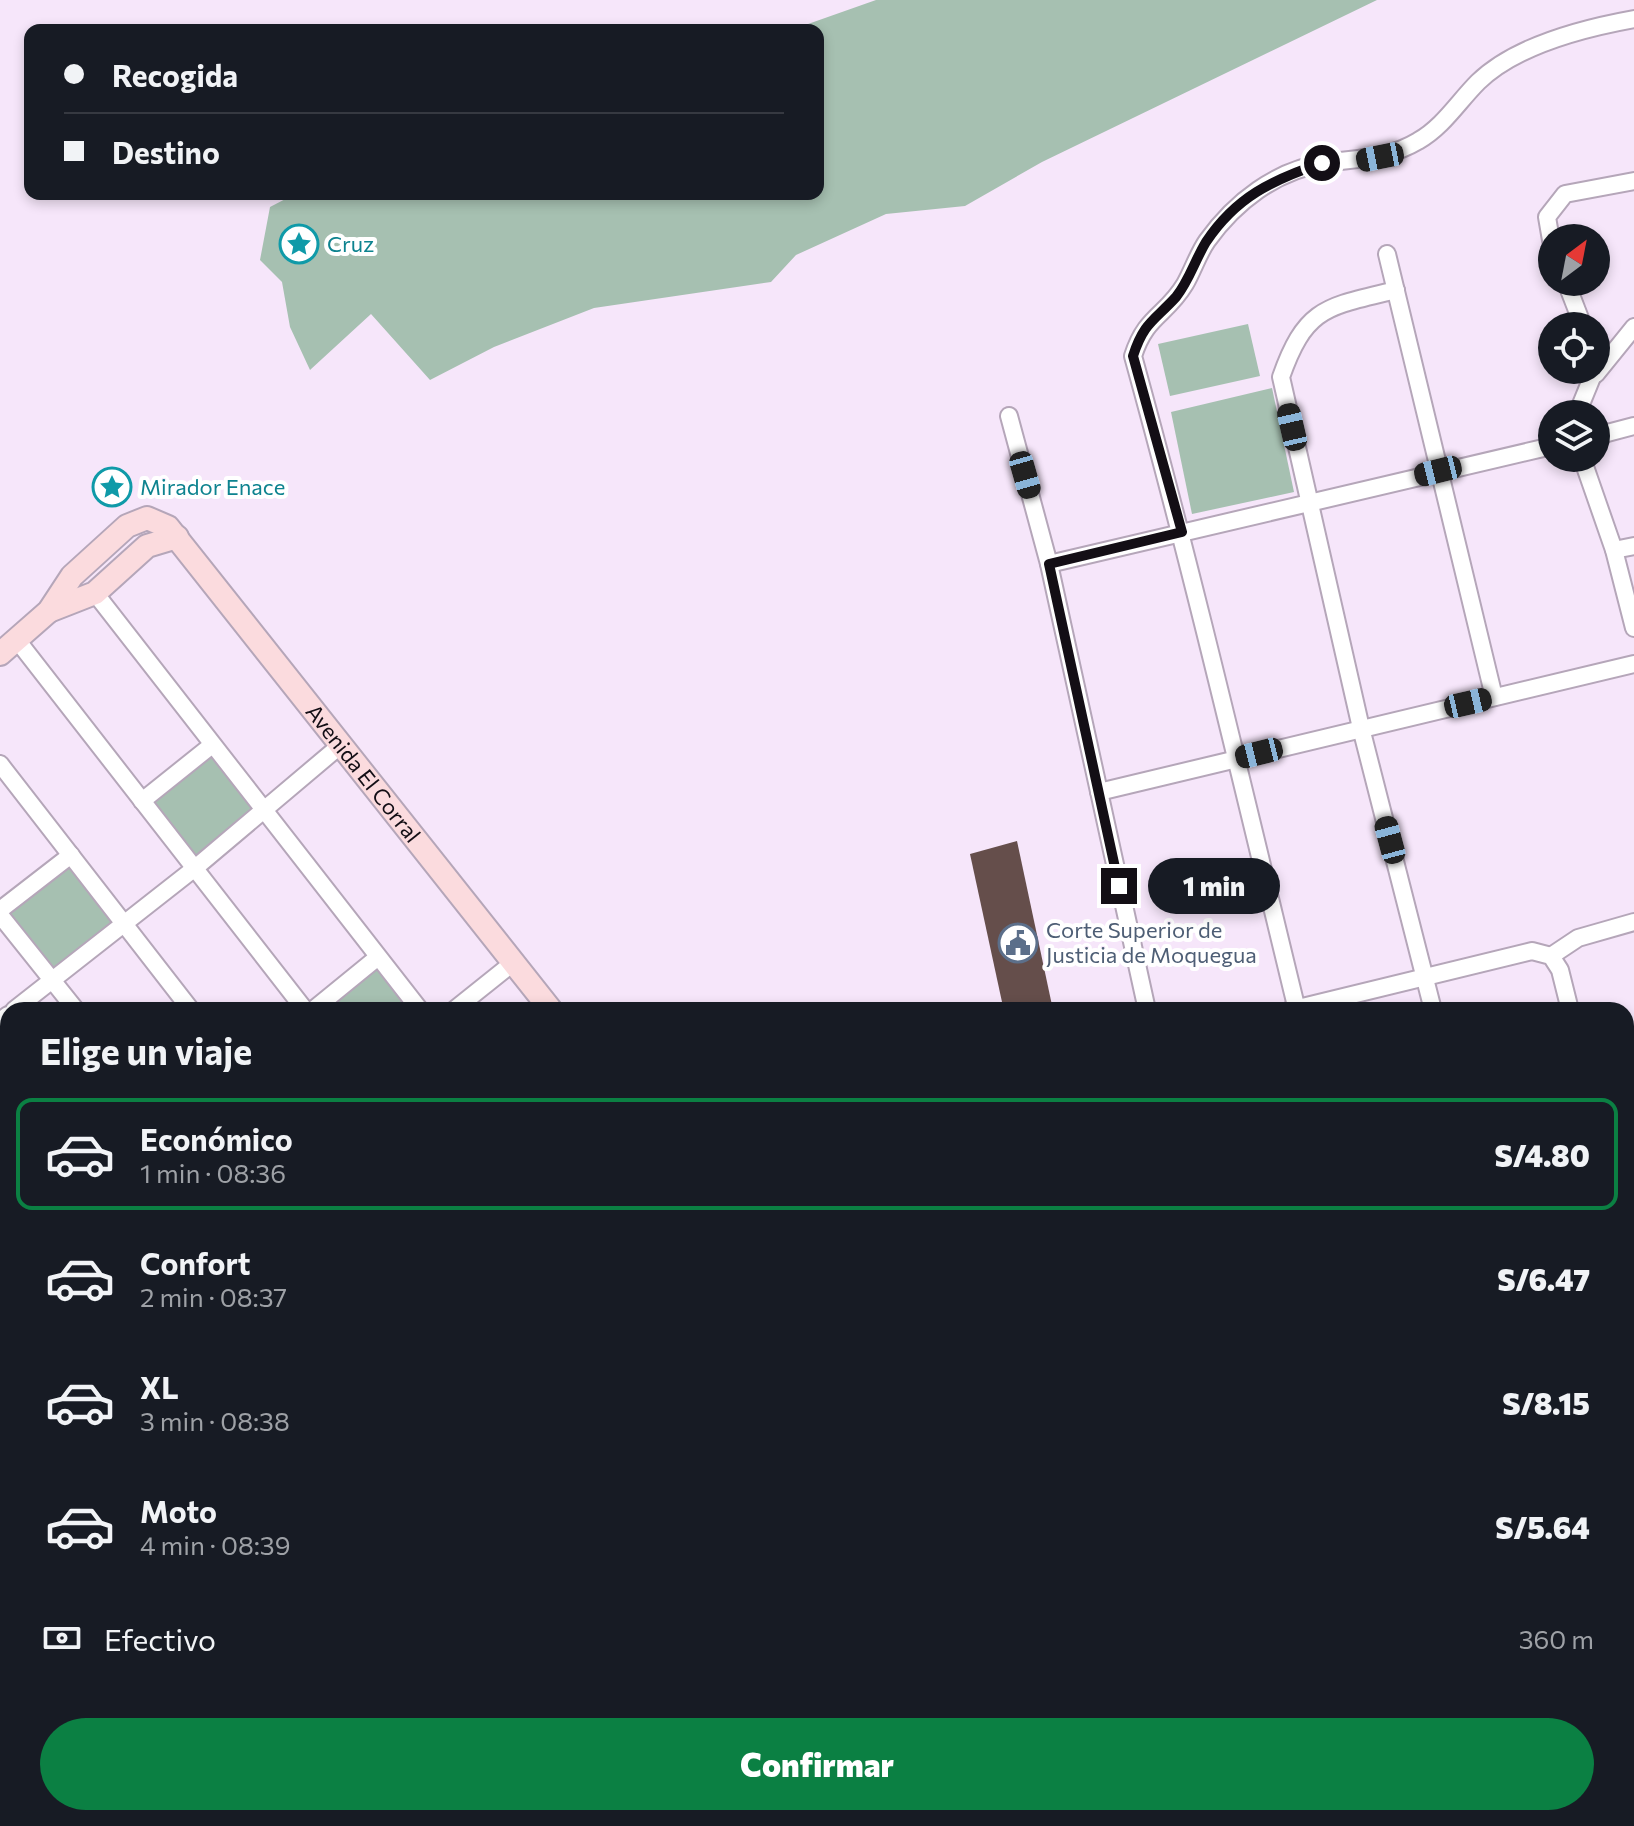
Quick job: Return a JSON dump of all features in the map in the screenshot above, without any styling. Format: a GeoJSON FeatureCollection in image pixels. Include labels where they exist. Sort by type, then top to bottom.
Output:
{"type":"FeatureCollection","features":[{"type":"Feature","properties":{"kind":"street"},"geometry":{"type":"LineString","coordinates":[[1293,1002],[1182,532],[1133,356],[1141,331],[1176,297],[1206,242],[1233,209],[1274,179],[1322,163],[1396,153],[1423,139],[1448,117],[1480,80],[1512,59],[1558,39],[1634,19]]}},
{"type":"Feature","properties":{"kind":"street"},"geometry":{"type":"LineString","coordinates":[[1548,224],[1547,217],[1565,194],[1634,181]]}},
{"type":"Feature","properties":{"kind":"street"},"geometry":{"type":"LineString","coordinates":[[1387,254],[1494,697]]}},
{"type":"Feature","properties":{"kind":"street"},"geometry":{"type":"LineString","coordinates":[[1396,290],[1320,311],[1302,328],[1289,352],[1281,377],[1361,728],[1431,1002]]}},
{"type":"Feature","properties":{"kind":"street"},"geometry":{"type":"LineString","coordinates":[[1610,355],[1634,327]]}},
{"type":"Feature","properties":{"kind":"street"},"geometry":{"type":"LineString","coordinates":[[1009,416],[1049,564],[1145,1002]]}},
{"type":"Feature","properties":{"kind":"street"},"geometry":{"type":"LineString","coordinates":[[1610,432],[1634,426]]}},
{"type":"Feature","properties":{"kind":"street"},"geometry":{"type":"LineString","coordinates":[[1049,564],[1538,449]]}},
{"type":"Feature","properties":{"kind":"street"},"geometry":{"type":"LineString","coordinates":[[1587,472],[1614,550],[1634,628]]}},
{"type":"Feature","properties":{"kind":"street"},"geometry":{"type":"LineString","coordinates":[[177,537],[157,521],[137,521],[72,576],[49,611],[8,647],[142,801],[299,1002]]}},
{"type":"Feature","properties":{"kind":"street"},"geometry":{"type":"LineString","coordinates":[[49,611],[95,593],[147,546],[177,537]]}},
{"type":"Feature","properties":{"kind":"street","name":"Avenida El Corral"},"geometry":{"type":"LineString","coordinates":[[177,537],[545,1002]]}},
{"type":"Feature","properties":{"kind":"street"},"geometry":{"type":"LineString","coordinates":[[1614,550],[1634,546]]}},
{"type":"Feature","properties":{"kind":"street"},"geometry":{"type":"LineString","coordinates":[[95,593],[414,1002]]}},
{"type":"Feature","properties":{"kind":"street"},"geometry":{"type":"LineString","coordinates":[[1099,792],[1634,664]]}},
{"type":"Feature","properties":{"kind":"street"},"geometry":{"type":"LineString","coordinates":[[24,1002],[195,868],[342,744]]}},
{"type":"Feature","properties":{"kind":"street"},"geometry":{"type":"LineString","coordinates":[[142,801],[212,745]]}},
{"type":"Feature","properties":{"kind":"street"},"geometry":{"type":"LineString","coordinates":[[0,764],[185,1002]]}},
{"type":"Feature","properties":{"kind":"street"},"geometry":{"type":"LineString","coordinates":[[70,1002],[0,913],[71,855]]}},
{"type":"Feature","properties":{"kind":"street"},"geometry":{"type":"LineString","coordinates":[[1551,956],[1578,938],[1634,922]]}},
{"type":"Feature","properties":{"kind":"street"},"geometry":{"type":"LineString","coordinates":[[1329,1002],[1532,951],[1551,956],[1560,970],[1568,1002]]}},
{"type":"Feature","properties":{"kind":"street"},"geometry":{"type":"LineString","coordinates":[[323,1002],[378,957]]}},
{"type":"Feature","properties":{"kind":"street"},"geometry":{"type":"LineString","coordinates":[[464,1002],[514,962]]}},
{"type":"Feature","properties":{"kind":"green space"},"geometry":{"type":"Polygon","coordinates":[[[876,0],[1377,0],[1042,162],[965,206],[886,214],[796,255],[771,282],[594,308],[494,347],[430,380],[371,314],[310,370],[290,327],[282,282],[260,260],[270,207],[283,200],[824,200],[824,24],[808,24],[876,0]]]}},
{"type":"Feature","properties":{"kind":"green space"},"geometry":{"type":"Polygon","coordinates":[[[1248,324],[1260,376],[1170,396],[1158,344],[1248,324]]]}},
{"type":"Feature","properties":{"kind":"green space"},"geometry":{"type":"Polygon","coordinates":[[[1272,388],[1294,492],[1192,514],[1171,412],[1272,388]]]}},
{"type":"Feature","properties":{"kind":"green space"},"geometry":{"type":"Polygon","coordinates":[[[212,752],[257,811],[195,861],[148,803],[212,752]]]}},
{"type":"Feature","properties":{"kind":"green space"},"geometry":{"type":"Polygon","coordinates":[[[70,863],[117,922],[54,974],[5,914],[70,863]]]}},
{"type":"Feature","properties":{"kind":"green space"},"geometry":{"type":"Polygon","coordinates":[[[377,969],[404,1002],[336,1002],[377,969]]]}},
{"type":"Feature","properties":{"kind":"building"},"geometry":{"type":"Polygon","coordinates":[[[1017,841],[1051,1002],[1002,1002],[970,854],[1017,841]]]}},
{"type":"Feature","properties":{"kind":"place","name":"Cruz"},"geometry":{"type":"Point","coordinates":[299,244]}},
{"type":"Feature","properties":{"kind":"place","name":"Mirador Enace"},"geometry":{"type":"Point","coordinates":[112,487]}},
{"type":"Feature","properties":{"kind":"place","name":"Corte Superior de Justicia de Moquegua"},"geometry":{"type":"Point","coordinates":[1018,943]}},
{"type":"Feature","properties":{"kind":"route"},"geometry":{"type":"LineString","coordinates":[[1119,886],[1049,564],[1182,532],[1133,356],[1141,331],[1176,297],[1206,242],[1233,209],[1274,179],[1322,163]]}}]}
